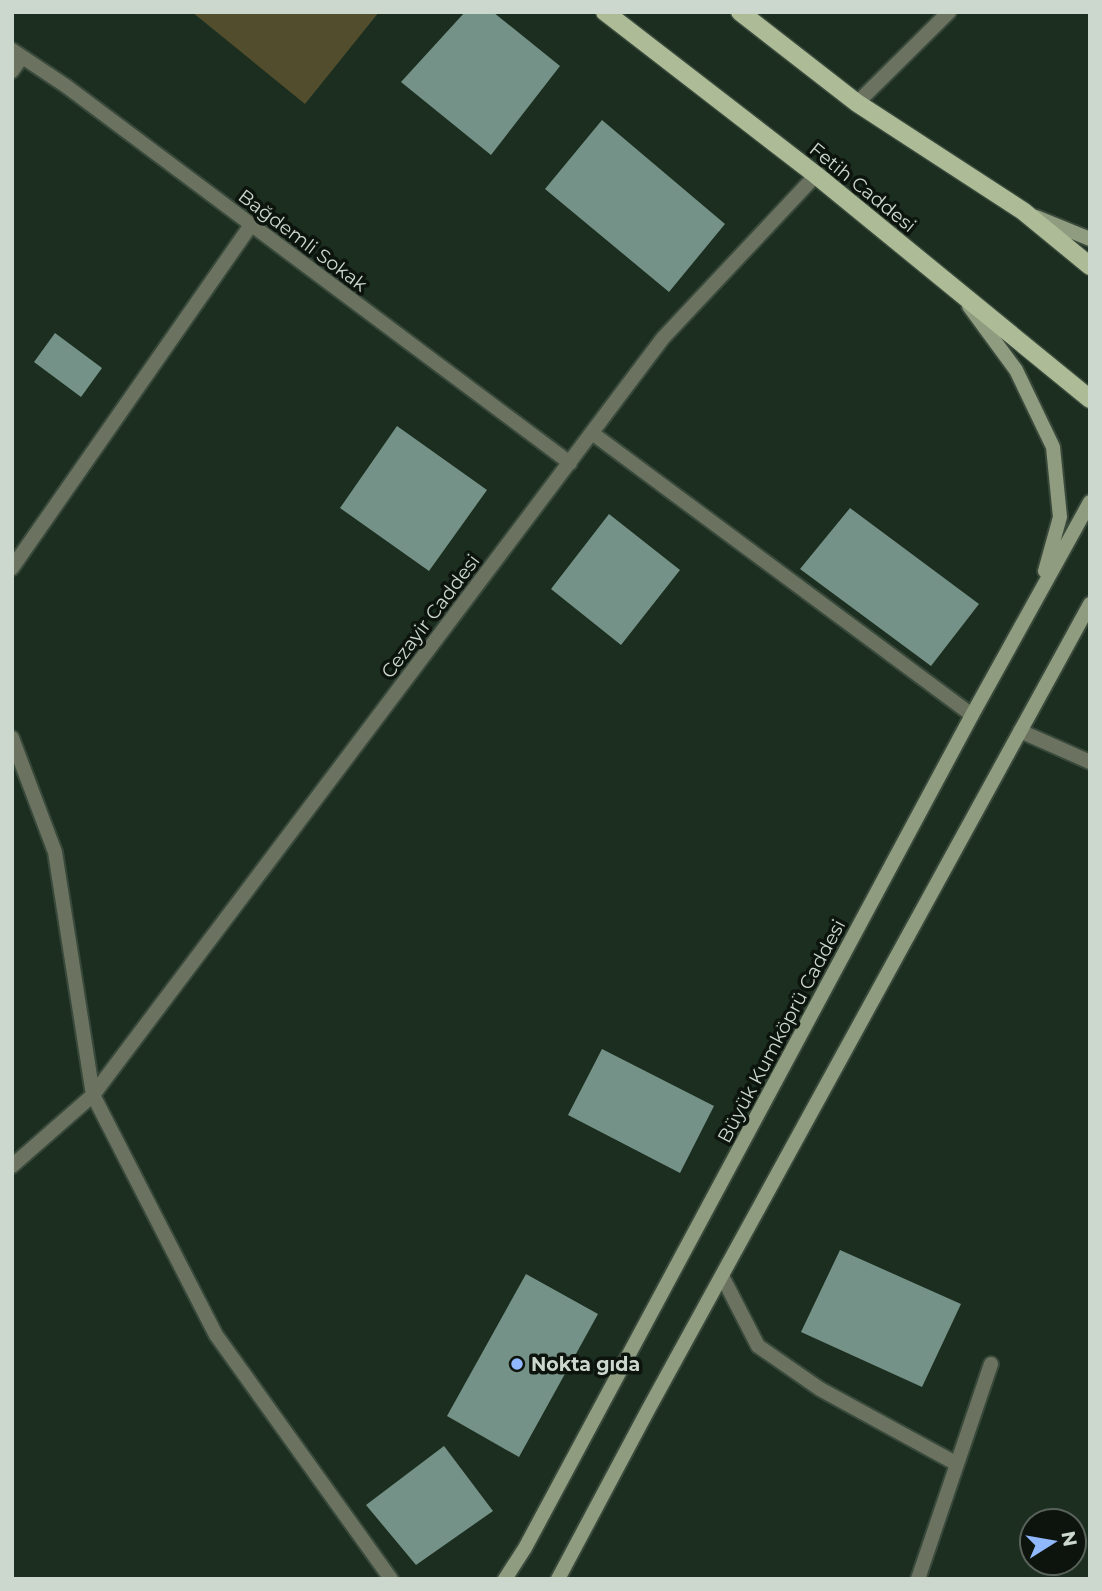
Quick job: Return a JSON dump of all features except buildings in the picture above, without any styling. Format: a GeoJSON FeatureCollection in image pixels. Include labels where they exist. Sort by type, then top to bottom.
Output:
{"type":"FeatureCollection","features":[{"type":"Feature","properties":{"kind":"main road","name":"Fetih Caddesi"},"geometry":{"type":"LineString","coordinates":[[605,12],[816,175],[1090,399]]}},
{"type":"Feature","properties":{"kind":"main road"},"geometry":{"type":"LineString","coordinates":[[740,12],[857,103],[1023,211],[1090,266]]}},
{"type":"Feature","properties":{"kind":"main road"},"geometry":{"type":"LineString","coordinates":[[1023,211],[1090,239]]}},
{"type":"Feature","properties":{"kind":"main road"},"geometry":{"type":"LineString","coordinates":[[960,293],[1016,370],[1053,447],[1060,517],[1039,594]]}},
{"type":"Feature","properties":{"kind":"main road","name":"Büyük Kumköprü Caddesi"},"geometry":{"type":"LineString","coordinates":[[505,1579],[532,1535],[972,715],[1090,502]]}},
{"type":"Feature","properties":{"kind":"main road"},"geometry":{"type":"LineString","coordinates":[[558,1579],[1020,731],[1084,621],[1090,604]]}},
{"type":"Feature","properties":{"kind":"street"},"geometry":{"type":"LineString","coordinates":[[857,103],[949,12]]}},
{"type":"Feature","properties":{"kind":"street"},"geometry":{"type":"LineString","coordinates":[[12,71],[17,54]]}},
{"type":"Feature","properties":{"kind":"street","name":"Bağdemli Sokak"},"geometry":{"type":"LineString","coordinates":[[17,54],[66,86],[570,463]]}},
{"type":"Feature","properties":{"kind":"street","name":"Cezayir Caddesi"},"geometry":{"type":"LineString","coordinates":[[12,1166],[93,1095],[663,338],[816,175]]}},
{"type":"Feature","properties":{"kind":"street"},"geometry":{"type":"LineString","coordinates":[[12,568],[251,225]]}},
{"type":"Feature","properties":{"kind":"street"},"geometry":{"type":"LineString","coordinates":[[592,433],[972,715]]}},
{"type":"Feature","properties":{"kind":"street"},"geometry":{"type":"LineString","coordinates":[[1020,731],[1090,762]]}},
{"type":"Feature","properties":{"kind":"street"},"geometry":{"type":"LineString","coordinates":[[12,738],[55,852],[93,1095],[216,1335],[391,1579]]}},
{"type":"Feature","properties":{"kind":"street"},"geometry":{"type":"LineString","coordinates":[[722,1276],[758,1346],[820,1389],[957,1464]]}},
{"type":"Feature","properties":{"kind":"street"},"geometry":{"type":"LineString","coordinates":[[918,1579],[991,1364]]}},
{"type":"Feature","properties":{"kind":"shaded area"},"geometry":{"type":"Polygon","coordinates":[[[192,12],[379,12],[305,104],[192,12]]]}},
{"type":"Feature","properties":{"kind":"place","name":"Nokta gıda"},"geometry":{"type":"Point","coordinates":[517,1364]}}]}
